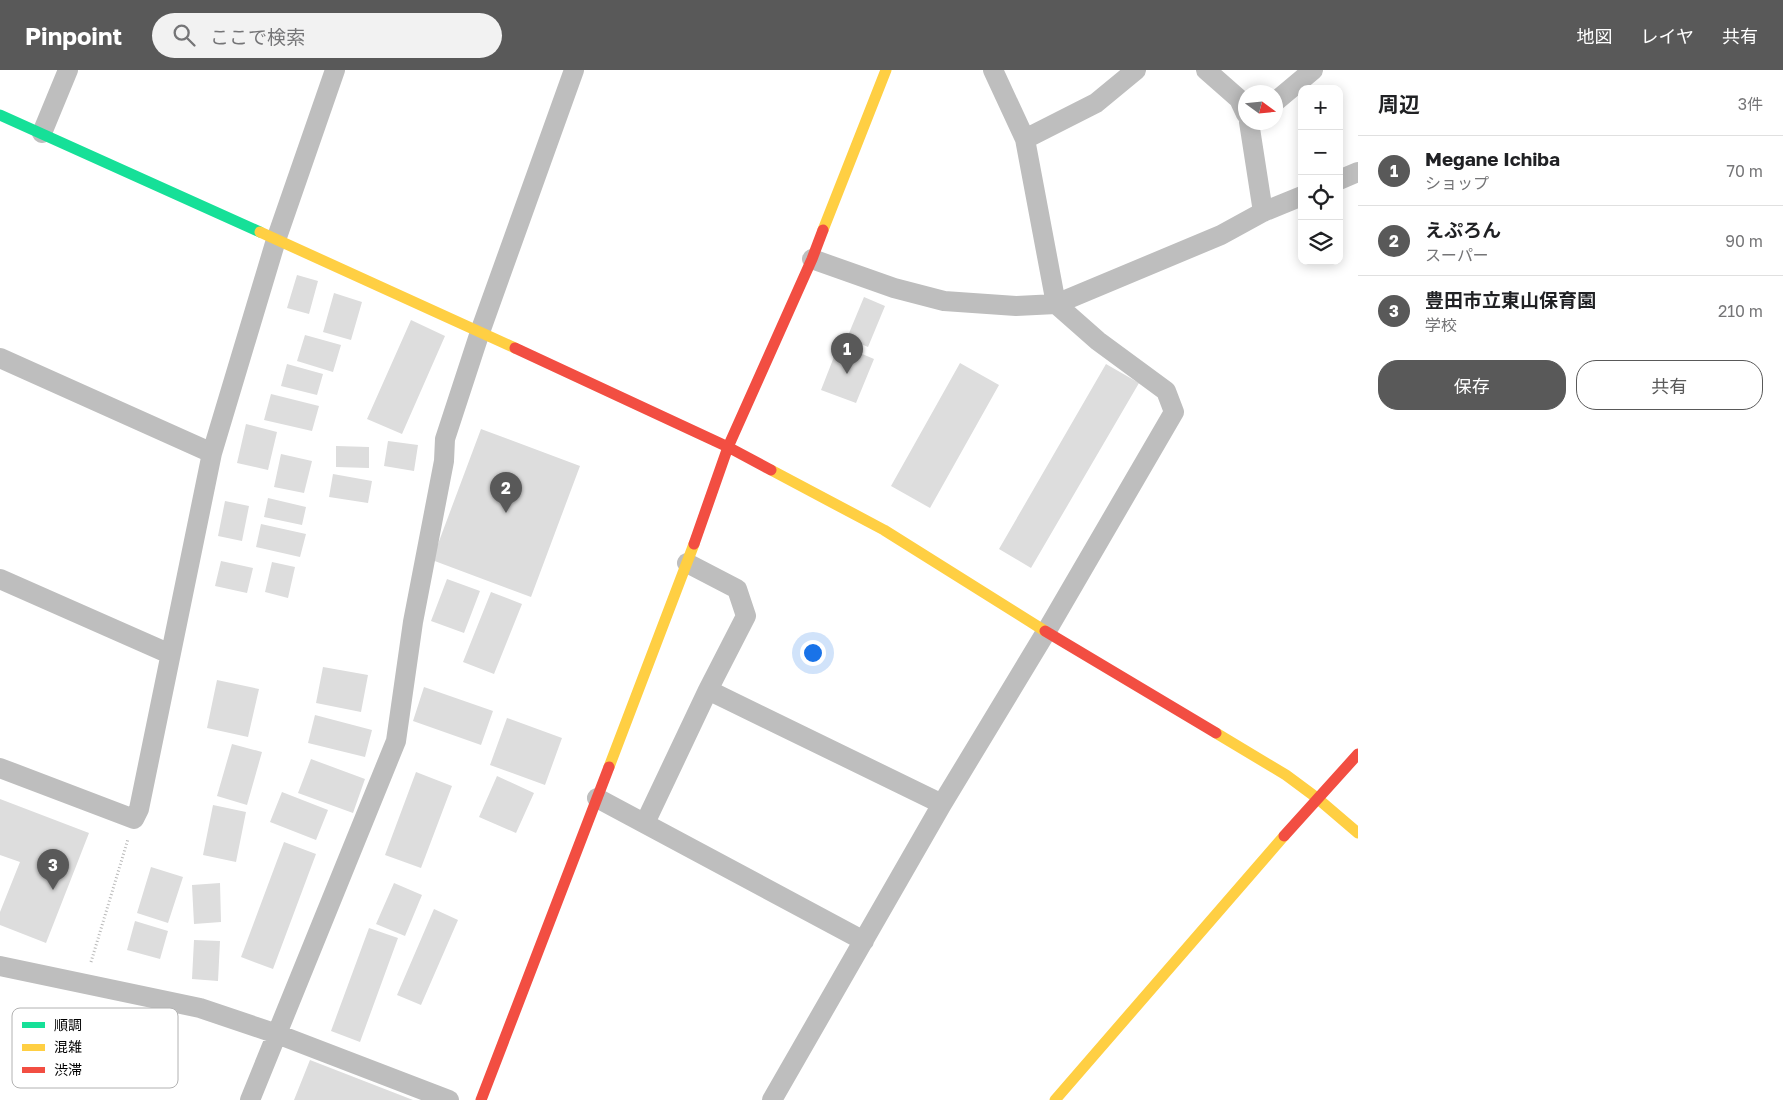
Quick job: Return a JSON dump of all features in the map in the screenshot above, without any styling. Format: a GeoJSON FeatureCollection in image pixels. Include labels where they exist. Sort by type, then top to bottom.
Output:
{"type":"FeatureCollection","features":[{"type":"Feature","properties":{"kind":"street"},"geometry":{"type":"LineString","coordinates":[[42,133],[68,70]]}},
{"type":"Feature","properties":{"kind":"street"},"geometry":{"type":"LineString","coordinates":[[0,768],[134,819],[139,809],[212,453],[276,240],[336,70]]}},
{"type":"Feature","properties":{"kind":"street"},"geometry":{"type":"LineString","coordinates":[[250,1100],[396,741],[413,622],[444,461],[445,439],[480,332],[574,70]]}},
{"type":"Feature","properties":{"kind":"street"},"geometry":{"type":"LineString","coordinates":[[481,1100],[687,563],[728,447],[812,259],[886,70]]}},
{"type":"Feature","properties":{"kind":"street"},"geometry":{"type":"LineString","coordinates":[[772,1100],[942,804],[1046,632],[1174,412],[1166,391],[1098,341],[1056,304],[1025,139],[993,70]]}},
{"type":"Feature","properties":{"kind":"street"},"geometry":{"type":"LineString","coordinates":[[1025,139],[1096,103],[1136,70]]}},
{"type":"Feature","properties":{"kind":"street"},"geometry":{"type":"LineString","coordinates":[[1206,70],[1238,99]]}},
{"type":"Feature","properties":{"kind":"street"},"geometry":{"type":"LineString","coordinates":[[1283,95],[1313,70]]}},
{"type":"Feature","properties":{"kind":"street"},"geometry":{"type":"LineString","coordinates":[[0,115],[480,332],[728,447],[884,530],[1046,632],[1286,775],[1317,798],[1358,833]]}},
{"type":"Feature","properties":{"kind":"street"},"geometry":{"type":"LineString","coordinates":[[1250,130],[1263,212]]}},
{"type":"Feature","properties":{"kind":"street"},"geometry":{"type":"LineString","coordinates":[[1343,178],[1358,172]]}},
{"type":"Feature","properties":{"kind":"street"},"geometry":{"type":"LineString","coordinates":[[812,259],[894,288],[944,301],[1016,306],[1056,304],[1221,235],[1263,212],[1298,198]]}},
{"type":"Feature","properties":{"kind":"street"},"geometry":{"type":"LineString","coordinates":[[0,358],[212,453]]}},
{"type":"Feature","properties":{"kind":"street"},"geometry":{"type":"LineString","coordinates":[[645,823],[708,690],[746,616],[737,589],[687,563]]}},
{"type":"Feature","properties":{"kind":"street"},"geometry":{"type":"LineString","coordinates":[[0,579],[170,654]]}},
{"type":"Feature","properties":{"kind":"street"},"geometry":{"type":"LineString","coordinates":[[708,690],[942,804]]}},
{"type":"Feature","properties":{"kind":"street"},"geometry":{"type":"LineString","coordinates":[[1055,1100],[1317,798],[1358,754]]}},
{"type":"Feature","properties":{"kind":"street"},"geometry":{"type":"LineString","coordinates":[[597,798],[864,941]]}},
{"type":"Feature","properties":{"kind":"street"},"geometry":{"type":"LineString","coordinates":[[0,966],[200,1008],[277,1034],[449,1100]]}},
{"type":"Feature","properties":{"kind":"path"},"geometry":{"type":"LineString","coordinates":[[84,984],[134,819]]}},
{"type":"Feature","properties":{"kind":"building"},"geometry":{"type":"Polygon","coordinates":[[[297,275],[318,281],[309,314],[287,308],[297,275]]]}},
{"type":"Feature","properties":{"kind":"building"},"geometry":{"type":"Polygon","coordinates":[[[334,293],[362,302],[351,340],[323,332],[334,293]]]}},
{"type":"Feature","properties":{"kind":"building"},"geometry":{"type":"Polygon","coordinates":[[[864,297],[885,306],[868,347],[847,338],[864,297]]]}},
{"type":"Feature","properties":{"kind":"building"},"geometry":{"type":"Polygon","coordinates":[[[411,320],[445,336],[402,434],[367,419],[411,320]]]}},
{"type":"Feature","properties":{"kind":"building"},"geometry":{"type":"Polygon","coordinates":[[[305,335],[341,345],[333,372],[297,361],[305,335]]]}},
{"type":"Feature","properties":{"kind":"building"},"geometry":{"type":"Polygon","coordinates":[[[839,344],[874,359],[856,403],[821,390],[839,344]]]}},
{"type":"Feature","properties":{"kind":"building"},"geometry":{"type":"Polygon","coordinates":[[[960,363],[999,385],[930,508],[891,486],[960,363]]]}},
{"type":"Feature","properties":{"kind":"building"},"geometry":{"type":"Polygon","coordinates":[[[287,364],[323,374],[317,395],[281,386],[287,364]]]}},
{"type":"Feature","properties":{"kind":"building"},"geometry":{"type":"Polygon","coordinates":[[[1106,364],[1139,383],[1031,568],[999,549],[1106,364]]]}},
{"type":"Feature","properties":{"kind":"building"},"geometry":{"type":"Polygon","coordinates":[[[271,394],[319,406],[312,431],[264,420],[271,394]]]}},
{"type":"Feature","properties":{"kind":"building"},"geometry":{"type":"Polygon","coordinates":[[[246,424],[277,432],[268,470],[237,463],[246,424]]]}},
{"type":"Feature","properties":{"kind":"building"},"geometry":{"type":"Polygon","coordinates":[[[481,429],[580,466],[531,597],[432,560],[481,429]]]}},
{"type":"Feature","properties":{"kind":"building"},"geometry":{"type":"Polygon","coordinates":[[[388,441],[418,445],[414,471],[384,466],[388,441]]]}},
{"type":"Feature","properties":{"kind":"building"},"geometry":{"type":"Polygon","coordinates":[[[336,446],[369,447],[369,468],[336,467],[336,446]]]}},
{"type":"Feature","properties":{"kind":"building"},"geometry":{"type":"Polygon","coordinates":[[[281,454],[312,461],[304,493],[274,487],[281,454]]]}},
{"type":"Feature","properties":{"kind":"building"},"geometry":{"type":"Polygon","coordinates":[[[333,474],[372,481],[368,503],[329,497],[333,474]]]}},
{"type":"Feature","properties":{"kind":"building"},"geometry":{"type":"Polygon","coordinates":[[[268,498],[306,507],[302,525],[264,517],[268,498]]]}},
{"type":"Feature","properties":{"kind":"building"},"geometry":{"type":"Polygon","coordinates":[[[225,501],[249,506],[242,541],[218,536],[225,501]]]}},
{"type":"Feature","properties":{"kind":"building"},"geometry":{"type":"Polygon","coordinates":[[[261,524],[306,534],[300,557],[256,547],[261,524]]]}},
{"type":"Feature","properties":{"kind":"building"},"geometry":{"type":"Polygon","coordinates":[[[221,561],[253,568],[247,593],[215,586],[221,561]]]}},
{"type":"Feature","properties":{"kind":"building"},"geometry":{"type":"Polygon","coordinates":[[[272,562],[295,567],[288,598],[265,592],[272,562]]]}},
{"type":"Feature","properties":{"kind":"building"},"geometry":{"type":"Polygon","coordinates":[[[447,579],[480,591],[464,633],[431,621],[447,579]]]}},
{"type":"Feature","properties":{"kind":"building"},"geometry":{"type":"Polygon","coordinates":[[[491,592],[522,604],[494,674],[463,662],[491,592]]]}},
{"type":"Feature","properties":{"kind":"building"},"geometry":{"type":"Polygon","coordinates":[[[323,667],[368,675],[361,712],[316,703],[323,667]]]}},
{"type":"Feature","properties":{"kind":"building"},"geometry":{"type":"Polygon","coordinates":[[[217,680],[259,689],[248,737],[207,728],[217,680]]]}},
{"type":"Feature","properties":{"kind":"building"},"geometry":{"type":"Polygon","coordinates":[[[424,687],[493,711],[481,745],[413,721],[424,687]]]}},
{"type":"Feature","properties":{"kind":"building"},"geometry":{"type":"Polygon","coordinates":[[[315,715],[372,730],[365,757],[308,743],[315,715]]]}},
{"type":"Feature","properties":{"kind":"building"},"geometry":{"type":"Polygon","coordinates":[[[507,718],[562,738],[545,785],[490,765],[507,718]]]}},
{"type":"Feature","properties":{"kind":"building"},"geometry":{"type":"Polygon","coordinates":[[[232,744],[262,752],[247,805],[217,796],[232,744]]]}},
{"type":"Feature","properties":{"kind":"building"},"geometry":{"type":"Polygon","coordinates":[[[311,759],[365,779],[353,813],[298,793],[311,759]]]}},
{"type":"Feature","properties":{"kind":"building"},"geometry":{"type":"Polygon","coordinates":[[[416,772],[452,786],[421,868],[385,855],[416,772]]]}},
{"type":"Feature","properties":{"kind":"building"},"geometry":{"type":"Polygon","coordinates":[[[497,776],[534,793],[516,833],[479,817],[497,776]]]}},
{"type":"Feature","properties":{"kind":"building"},"geometry":{"type":"Polygon","coordinates":[[[282,792],[328,810],[316,840],[270,822],[282,792]]]}},
{"type":"Feature","properties":{"kind":"building"},"geometry":{"type":"Polygon","coordinates":[[[0,799],[89,833],[46,943],[0,925],[0,912],[20,862],[0,855],[0,799]]]}},
{"type":"Feature","properties":{"kind":"building"},"geometry":{"type":"Polygon","coordinates":[[[213,805],[246,812],[236,862],[203,855],[213,805]]]}},
{"type":"Feature","properties":{"kind":"building"},"geometry":{"type":"Polygon","coordinates":[[[284,842],[316,854],[273,969],[241,957],[284,842]]]}},
{"type":"Feature","properties":{"kind":"building"},"geometry":{"type":"Polygon","coordinates":[[[151,867],[183,877],[168,923],[137,913],[151,867]]]}},
{"type":"Feature","properties":{"kind":"building"},"geometry":{"type":"Polygon","coordinates":[[[220,883],[221,922],[194,924],[192,885],[220,883]]]}},
{"type":"Feature","properties":{"kind":"building"},"geometry":{"type":"Polygon","coordinates":[[[394,883],[422,895],[405,936],[376,924],[394,883]]]}},
{"type":"Feature","properties":{"kind":"building"},"geometry":{"type":"Polygon","coordinates":[[[434,909],[458,920],[421,1005],[397,995],[434,909]]]}},
{"type":"Feature","properties":{"kind":"building"},"geometry":{"type":"Polygon","coordinates":[[[135,921],[168,931],[160,959],[127,950],[135,921]]]}},
{"type":"Feature","properties":{"kind":"building"},"geometry":{"type":"Polygon","coordinates":[[[369,928],[398,938],[360,1042],[331,1031],[369,928]]]}},
{"type":"Feature","properties":{"kind":"building"},"geometry":{"type":"Polygon","coordinates":[[[194,940],[220,941],[218,981],[192,979],[194,940]]]}},
{"type":"Feature","properties":{"kind":"building"},"geometry":{"type":"Polygon","coordinates":[[[310,1060],[413,1100],[294,1100],[310,1060]]]}},
{"type":"Feature","properties":{"kind":"traffic: fast"},"geometry":{"type":"LineString","coordinates":[[0,115],[260,232]]}},
{"type":"Feature","properties":{"kind":"traffic: slow"},"geometry":{"type":"LineString","coordinates":[[823,230],[886,70]]}},
{"type":"Feature","properties":{"kind":"traffic: slow"},"geometry":{"type":"LineString","coordinates":[[260,232],[515,348]]}},
{"type":"Feature","properties":{"kind":"traffic: slow"},"geometry":{"type":"LineString","coordinates":[[771,470],[884,530],[1045,631]]}},
{"type":"Feature","properties":{"kind":"traffic: slow"},"geometry":{"type":"LineString","coordinates":[[609,767],[694,544]]}},
{"type":"Feature","properties":{"kind":"traffic: slow"},"geometry":{"type":"LineString","coordinates":[[1216,733],[1286,775],[1317,798],[1358,833]]}},
{"type":"Feature","properties":{"kind":"traffic: slow"},"geometry":{"type":"LineString","coordinates":[[1055,1100],[1284,836]]}},
{"type":"Feature","properties":{"kind":"traffic: jam"},"geometry":{"type":"LineString","coordinates":[[694,544],[728,447],[812,259],[823,230]]}},
{"type":"Feature","properties":{"kind":"traffic: jam"},"geometry":{"type":"LineString","coordinates":[[515,348],[728,447],[771,470]]}},
{"type":"Feature","properties":{"kind":"traffic: jam"},"geometry":{"type":"LineString","coordinates":[[1045,631],[1216,733]]}},
{"type":"Feature","properties":{"kind":"traffic: jam"},"geometry":{"type":"LineString","coordinates":[[1284,836],[1358,754]]}},
{"type":"Feature","properties":{"kind":"traffic: jam"},"geometry":{"type":"LineString","coordinates":[[481,1100],[609,767]]}},
{"type":"Feature","properties":{"kind":"place","name":"Megane Ichiba"},"geometry":{"type":"Point","coordinates":[847,374]}},
{"type":"Feature","properties":{"kind":"place","name":"えぷろん"},"geometry":{"type":"Point","coordinates":[506,513]}},
{"type":"Feature","properties":{"kind":"place","name":"豊田市立東山保育園"},"geometry":{"type":"Point","coordinates":[53,890]}}]}
